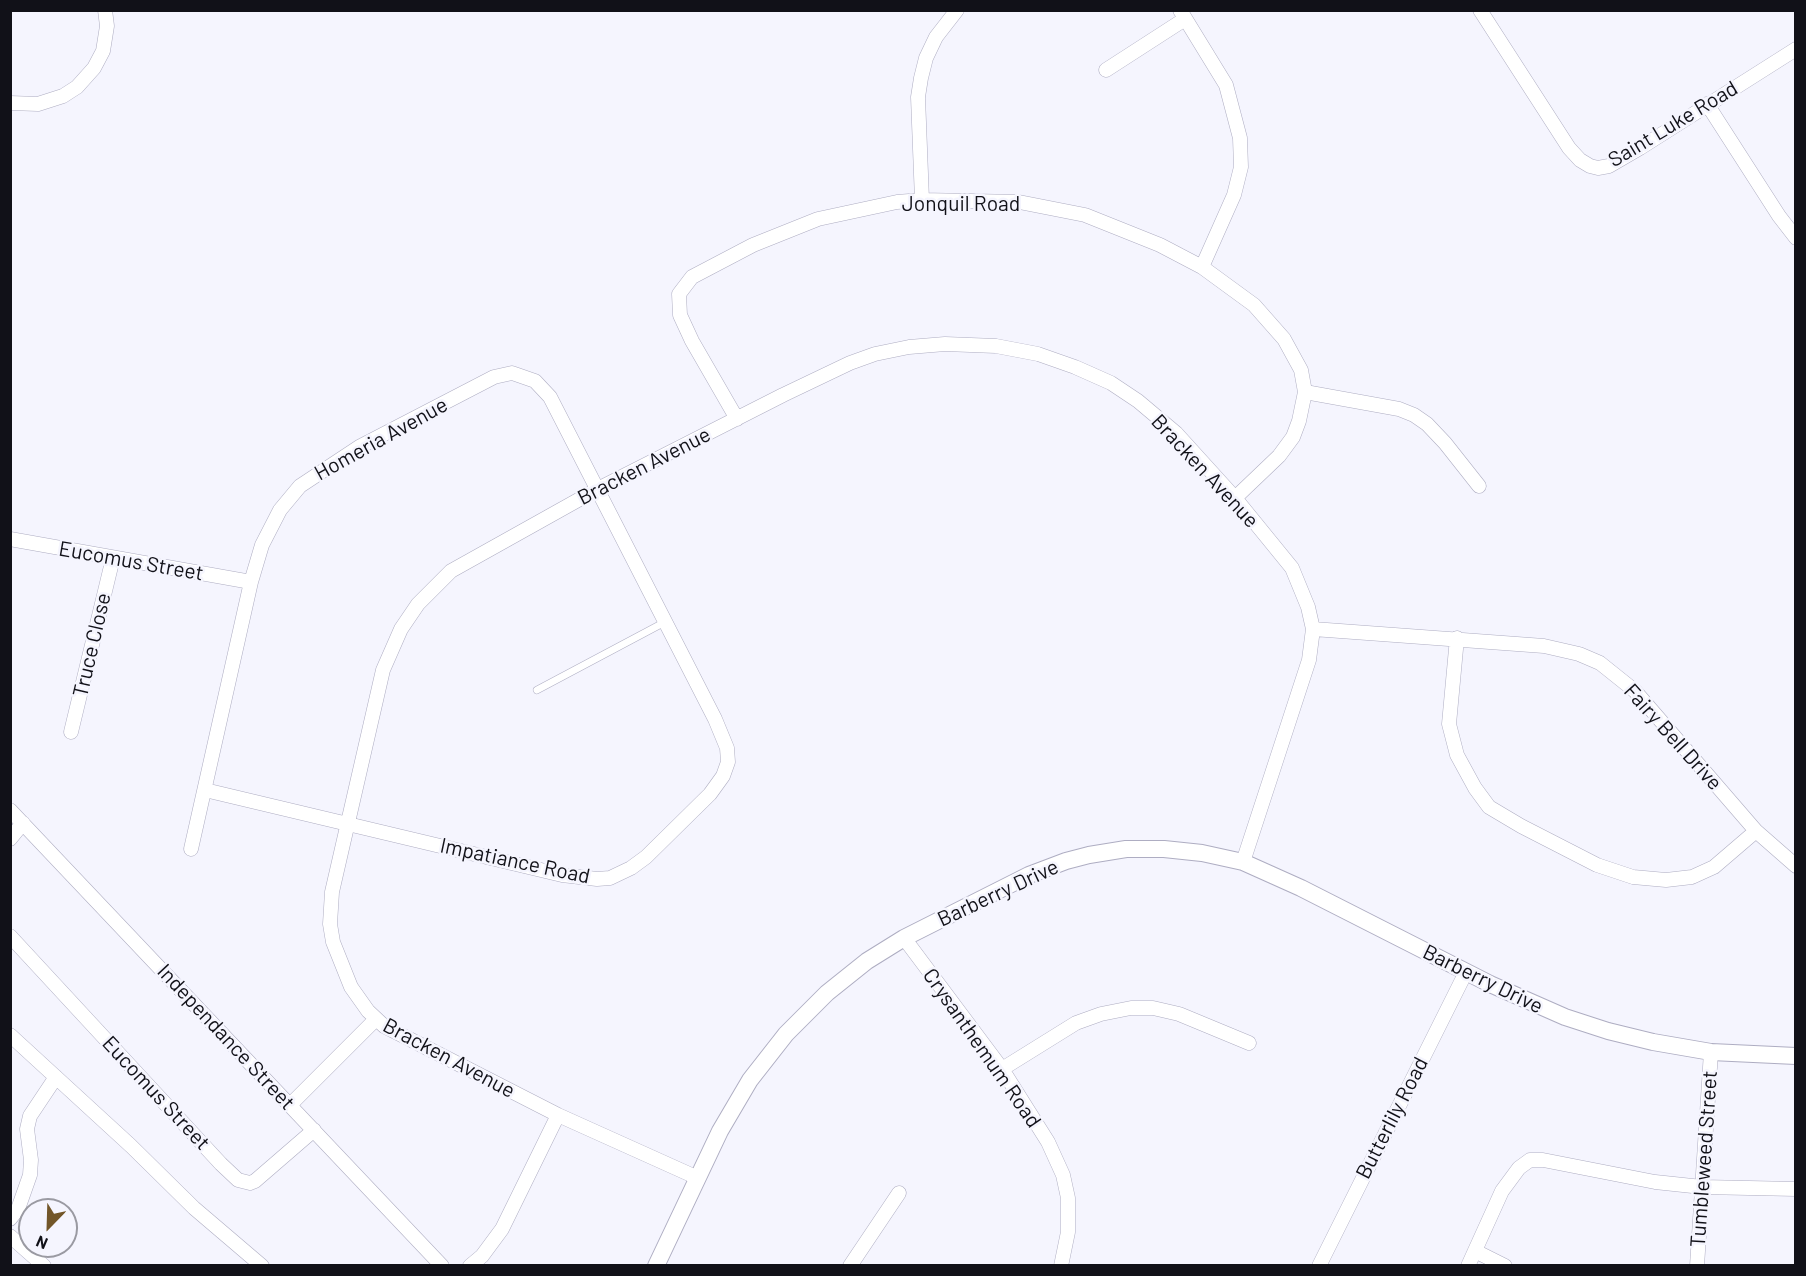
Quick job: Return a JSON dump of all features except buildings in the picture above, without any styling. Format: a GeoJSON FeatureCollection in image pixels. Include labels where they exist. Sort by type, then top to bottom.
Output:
{"type":"FeatureCollection","features":[{"type":"Feature","properties":{"kind":"street"},"geometry":{"type":"LineString","coordinates":[[10,103],[39,104],[63,96],[77,87],[94,68],[103,51],[105,10]]}},
{"type":"Feature","properties":{"kind":"street"},"geometry":{"type":"LineString","coordinates":[[922,200],[918,97],[921,78],[926,58],[936,38],[957,10]]}},
{"type":"Feature","properties":{"kind":"street","name":"Saint Luke Road"},"geometry":{"type":"LineString","coordinates":[[1480,10],[1569,148],[1580,160],[1598,168],[1609,166],[1640,148],[1796,49]]}},
{"type":"Feature","properties":{"kind":"street"},"geometry":{"type":"LineString","coordinates":[[1106,70],[1183,15],[1227,85],[1240,138],[1240,167],[1234,195],[1202,267]]}},
{"type":"Feature","properties":{"kind":"street"},"geometry":{"type":"LineString","coordinates":[[1707,104],[1779,216],[1796,238]]}},
{"type":"Feature","properties":{"kind":"street","name":"Jonquil Road"},"geometry":{"type":"LineString","coordinates":[[737,419],[692,341],[680,315],[679,294],[692,277],[753,245],[818,219],[897,202],[922,200],[1019,202],[1085,215],[1160,245],[1202,267],[1254,305],[1284,339],[1301,370],[1305,392],[1299,421],[1293,437],[1280,456],[1235,498]]}},
{"type":"Feature","properties":{"kind":"street","name":"Bracken Avenue"},"geometry":{"type":"LineString","coordinates":[[698,1178],[558,1115],[413,1042],[375,1020],[351,987],[333,942],[330,924],[332,892],[383,670],[401,629],[418,604],[451,571],[597,490],[850,363],[874,354],[909,347],[945,344],[996,346],[1038,354],[1076,367],[1111,383],[1138,401],[1176,433],[1235,498],[1292,568],[1308,607],[1313,629],[1309,660],[1243,862]]}},
{"type":"Feature","properties":{"kind":"street","name":"Homeria Avenue"},"geometry":{"type":"LineString","coordinates":[[191,849],[251,582],[262,545],[280,510],[300,486],[359,447],[494,377],[512,373],[535,381],[550,397],[597,490]]}},
{"type":"Feature","properties":{"kind":"street"},"geometry":{"type":"LineString","coordinates":[[1305,392],[1399,409],[1414,415],[1445,442],[1479,486]]}},
{"type":"Feature","properties":{"kind":"street","name":"Impatiance Road"},"geometry":{"type":"LineString","coordinates":[[206,790],[562,875],[609,878],[631,868],[646,857],[710,794],[723,776],[728,762],[727,748],[715,719],[597,490]]}},
{"type":"Feature","properties":{"kind":"street","name":"Eucomus Street"},"geometry":{"type":"LineString","coordinates":[[10,539],[251,582]]}},
{"type":"Feature","properties":{"kind":"street","name":"Truce Close"},"geometry":{"type":"LineString","coordinates":[[71,732],[113,558]]}},
{"type":"Feature","properties":{"kind":"street","name":"Fairy Bell Drive"},"geometry":{"type":"LineString","coordinates":[[1313,629],[1544,646],[1579,654],[1600,663],[1635,691],[1756,831],[1796,866]]}},
{"type":"Feature","properties":{"kind":"street"},"geometry":{"type":"LineString","coordinates":[[1457,638],[1449,724],[1457,755],[1475,788],[1489,807],[1596,865],[1633,877],[1666,880],[1692,877],[1714,867],[1756,831]]}},
{"type":"Feature","properties":{"kind":"street","name":"Independance Street"},"geometry":{"type":"LineString","coordinates":[[10,810],[442,1266]]}},
{"type":"Feature","properties":{"kind":"street"},"geometry":{"type":"LineString","coordinates":[[10,839],[23,823]]}},
{"type":"Feature","properties":{"kind":"street","name":"Barberry Drive"},"geometry":{"type":"LineString","coordinates":[[656,1266],[720,1131],[750,1080],[786,1034],[850,974],[904,938],[1029,874],[1089,855],[1126,849],[1164,849],[1202,853],[1243,862],[1301,888],[1536,1006],[1608,1031],[1653,1042],[1711,1052],[1796,1056]]}},
{"type":"Feature","properties":{"kind":"street","name":"Eucomus Street"},"geometry":{"type":"LineString","coordinates":[[10,936],[238,1180],[250,1183],[255,1181],[314,1130]]}},
{"type":"Feature","properties":{"kind":"street","name":"Crysanthemum Road"},"geometry":{"type":"LineString","coordinates":[[904,938],[1002,1069],[1048,1142],[1063,1176],[1068,1198],[1068,1232],[1061,1266]]}},
{"type":"Feature","properties":{"kind":"street","name":"Butterlily Road"},"geometry":{"type":"LineString","coordinates":[[1319,1266],[1325,1249],[1467,972]]}},
{"type":"Feature","properties":{"kind":"street"},"geometry":{"type":"LineString","coordinates":[[1002,1069],[1076,1023],[1101,1014],[1131,1008],[1153,1008],[1179,1014],[1249,1043]]}},
{"type":"Feature","properties":{"kind":"street"},"geometry":{"type":"LineString","coordinates":[[290,1105],[375,1020]]}},
{"type":"Feature","properties":{"kind":"street"},"geometry":{"type":"LineString","coordinates":[[10,1035],[131,1146],[194,1208],[262,1266]]}},
{"type":"Feature","properties":{"kind":"street","name":"Tumbleweed Street"},"geometry":{"type":"LineString","coordinates":[[1697,1266],[1711,1052]]}},
{"type":"Feature","properties":{"kind":"street"},"geometry":{"type":"LineString","coordinates":[[10,1219],[18,1209],[30,1175],[31,1160],[27,1129],[30,1116],[56,1077]]}},
{"type":"Feature","properties":{"kind":"street"},"geometry":{"type":"LineString","coordinates":[[471,1266],[482,1256],[502,1229],[558,1115]]}},
{"type":"Feature","properties":{"kind":"street"},"geometry":{"type":"LineString","coordinates":[[1468,1266],[1502,1191],[1519,1168],[1530,1160],[1551,1161],[1655,1182],[1702,1187],[1796,1189]]}},
{"type":"Feature","properties":{"kind":"street"},"geometry":{"type":"LineString","coordinates":[[850,1266],[899,1194]]}},
{"type":"Feature","properties":{"kind":"street"},"geometry":{"type":"LineString","coordinates":[[10,1236],[44,1266]]}},
{"type":"Feature","properties":{"kind":"street"},"geometry":{"type":"LineString","coordinates":[[1475,1251],[1505,1266]]}},
{"type":"Feature","properties":{"kind":"lane"},"geometry":{"type":"LineString","coordinates":[[537,690],[665,622]]}}]}
